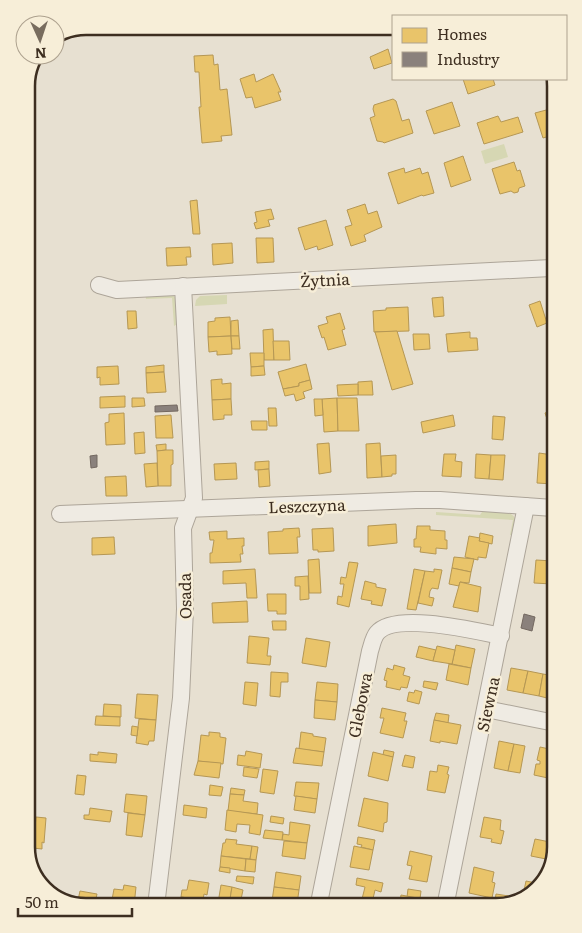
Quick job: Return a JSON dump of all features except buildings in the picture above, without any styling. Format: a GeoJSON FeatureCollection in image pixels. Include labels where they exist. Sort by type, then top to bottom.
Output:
{"type":"FeatureCollection","features":[{"type":"Feature","properties":{"kind":"street","name":"Żytnia"},"geometry":{"type":"LineString","coordinates":[[99,285],[117,290],[547,268]]}},
{"type":"Feature","properties":{"kind":"street","name":"Osada"},"geometry":{"type":"LineString","coordinates":[[157,898],[181,698],[185,609],[183,531],[194,494],[184,286]]}},
{"type":"Feature","properties":{"kind":"street","name":"Leszczyna"},"geometry":{"type":"LineString","coordinates":[[60,514],[424,500],[547,508]]}},
{"type":"Feature","properties":{"kind":"street","name":"Siewna"},"geometry":{"type":"LineString","coordinates":[[447,898],[526,506]]}},
{"type":"Feature","properties":{"kind":"street","name":"Glebowa"},"geometry":{"type":"LineString","coordinates":[[321,898],[370,651],[377,633],[389,625],[428,623],[501,636]]}},
{"type":"Feature","properties":{"kind":"street"},"geometry":{"type":"LineString","coordinates":[[486,709],[547,721]]}},
{"type":"Feature","properties":{"kind":"green space"},"geometry":{"type":"Polygon","coordinates":[[[504,144],[508,157],[485,164],[481,151],[504,144]]]}},
{"type":"Feature","properties":{"kind":"green space"},"geometry":{"type":"Polygon","coordinates":[[[145,293],[172,295],[175,297],[180,322],[174,326],[172,298],[146,299],[145,293]]]}},
{"type":"Feature","properties":{"kind":"green space"},"geometry":{"type":"Polygon","coordinates":[[[227,295],[227,304],[195,306],[196,300],[200,296],[227,295]]]}},
{"type":"Feature","properties":{"kind":"green space"},"geometry":{"type":"Polygon","coordinates":[[[484,509],[513,515],[516,523],[513,535],[510,535],[513,520],[436,515],[436,512],[480,515],[484,509]]]}}]}
